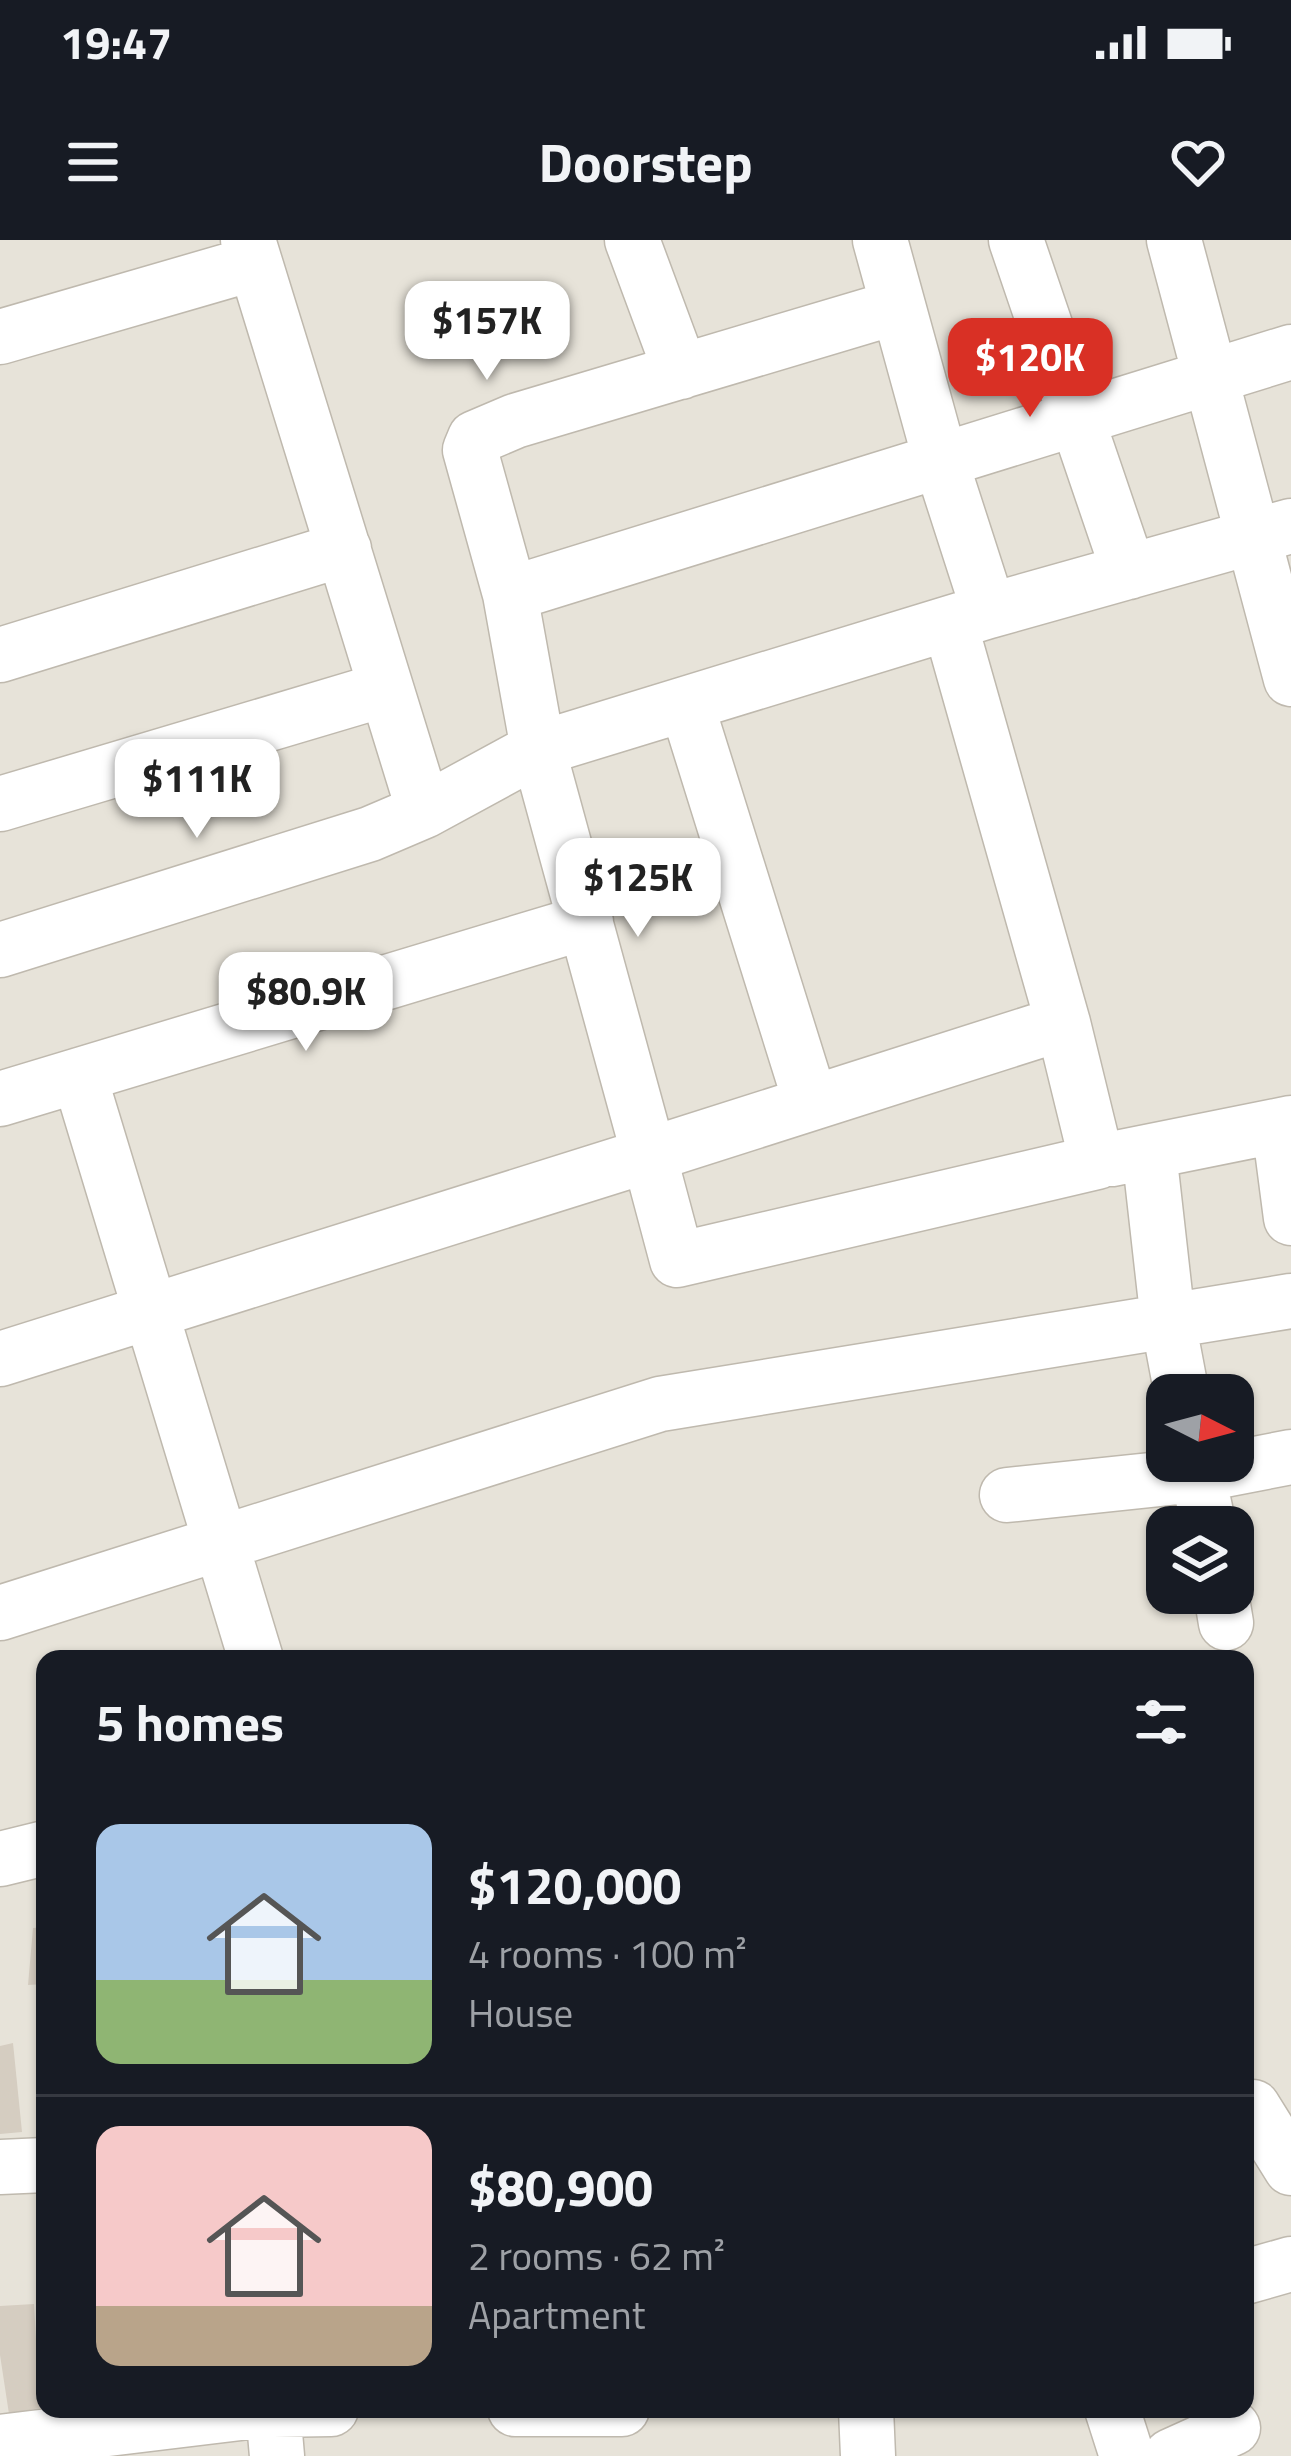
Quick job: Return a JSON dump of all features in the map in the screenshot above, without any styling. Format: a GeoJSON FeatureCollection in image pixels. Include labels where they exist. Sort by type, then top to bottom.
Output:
{"type":"FeatureCollection","features":[{"type":"Feature","properties":{"kind":"street"},"geometry":{"type":"LineString","coordinates":[[632,240],[681,372]]}},
{"type":"Feature","properties":{"kind":"street"},"geometry":{"type":"LineString","coordinates":[[880,240],[941,461],[969,618],[1063,1023],[1123,1157],[1178,1374]]}},
{"type":"Feature","properties":{"kind":"street"},"geometry":{"type":"LineString","coordinates":[[1016,240],[1129,572]]}},
{"type":"Feature","properties":{"kind":"street"},"geometry":{"type":"LineString","coordinates":[[1174,240],[1210,376],[1272,532],[1291,679]]}},
{"type":"Feature","properties":{"kind":"street"},"geometry":{"type":"LineString","coordinates":[[0,337],[251,252],[424,811]]}},
{"type":"Feature","properties":{"kind":"street"},"geometry":{"type":"LineString","coordinates":[[897,307],[515,421],[475,437],[470,450],[510,594],[538,749],[677,1260],[1285,1124],[1291,1218]]}},
{"type":"Feature","properties":{"kind":"street"},"geometry":{"type":"LineString","coordinates":[[510,594],[1291,352]]}},
{"type":"Feature","properties":{"kind":"street"},"geometry":{"type":"LineString","coordinates":[[0,950],[370,834],[424,811],[538,749],[1272,532]]}},
{"type":"Feature","properties":{"kind":"street"},"geometry":{"type":"LineString","coordinates":[[0,655],[344,549]]}},
{"type":"Feature","properties":{"kind":"street"},"geometry":{"type":"LineString","coordinates":[[0,804],[386,689]]}},
{"type":"Feature","properties":{"kind":"street"},"geometry":{"type":"LineString","coordinates":[[686,706],[811,1103]]}},
{"type":"Feature","properties":{"kind":"street"},"geometry":{"type":"LineString","coordinates":[[0,1099],[586,922]]}},
{"type":"Feature","properties":{"kind":"street"},"geometry":{"type":"LineString","coordinates":[[0,1359],[1063,1023]]}},
{"type":"Feature","properties":{"kind":"street"},"geometry":{"type":"LineString","coordinates":[[79,1075],[253,1650]]}},
{"type":"Feature","properties":{"kind":"street"},"geometry":{"type":"LineString","coordinates":[[0,1613],[660,1404],[1291,1301]]}},
{"type":"Feature","properties":{"kind":"street"},"geometry":{"type":"LineString","coordinates":[[1254,1461],[1291,1457]]}},
{"type":"Feature","properties":{"kind":"street"},"geometry":{"type":"LineString","coordinates":[[1007,1495],[1146,1475]]}},
{"type":"Feature","properties":{"kind":"street"},"geometry":{"type":"LineString","coordinates":[[0,1858],[36,1850]]}},
{"type":"Feature","properties":{"kind":"street"},"geometry":{"type":"LineString","coordinates":[[1263,2107],[1291,2168]]}},
{"type":"Feature","properties":{"kind":"street"},"geometry":{"type":"LineString","coordinates":[[0,2168],[36,2166]]}},
{"type":"Feature","properties":{"kind":"street"},"geometry":{"type":"LineString","coordinates":[[1254,2274],[1291,2264]]}},
{"type":"Feature","properties":{"kind":"street"},"geometry":{"type":"LineString","coordinates":[[0,2442],[205,2418]]}},
{"type":"Feature","properties":{"kind":"street"},"geometry":{"type":"LineString","coordinates":[[274,2418],[277,2456]]}},
{"type":"Feature","properties":{"kind":"street"},"geometry":{"type":"LineString","coordinates":[[556,2418],[588,2425]]}},
{"type":"Feature","properties":{"kind":"street"},"geometry":{"type":"LineString","coordinates":[[866,2418],[868,2456]]}},
{"type":"Feature","properties":{"kind":"street"},"geometry":{"type":"LineString","coordinates":[[1115,2418],[1127,2456]]}},
{"type":"Feature","properties":{"kind":"street"},"geometry":{"type":"LineString","coordinates":[[1171,2456],[1234,2431]]}},
{"type":"Feature","properties":{"kind":"shaded area"},"geometry":{"type":"Polygon","coordinates":[[[0,240],[1291,240],[1291,2456],[0,2456],[0,240]]]}},
{"type":"Feature","properties":{"kind":"building"},"geometry":{"type":"Polygon","coordinates":[[[33,1928],[36,1985],[28,1985],[33,1928]]]}},
{"type":"Feature","properties":{"kind":"building"},"geometry":{"type":"Polygon","coordinates":[[[13,2043],[22,2132],[0,2134],[0,2046],[13,2043]]]}},
{"type":"Feature","properties":{"kind":"building"},"geometry":{"type":"Polygon","coordinates":[[[34,2304],[36,2409],[9,2414],[0,2355],[0,2306],[34,2304]]]}}]}
